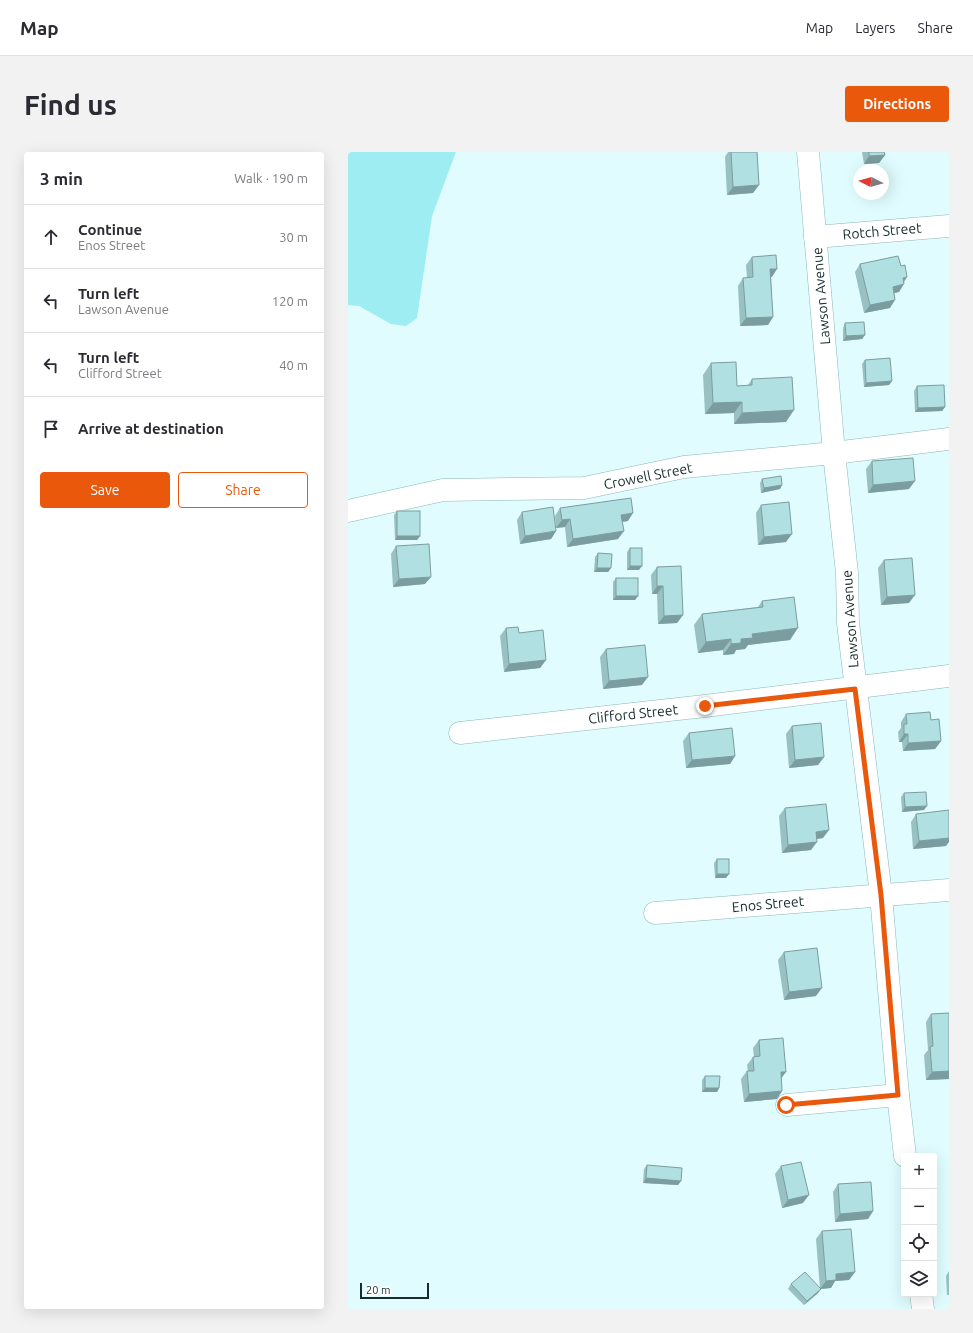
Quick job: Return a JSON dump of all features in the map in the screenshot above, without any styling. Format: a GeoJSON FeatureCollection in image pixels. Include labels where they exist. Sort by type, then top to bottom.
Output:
{"type":"FeatureCollection","features":[{"type":"Feature","properties":{"kind":"street","name":"Lawson Avenue"},"geometry":{"type":"LineString","coordinates":[[808,152],[834,453],[847,573],[848,623],[881,895],[898,1095],[905,1153]]}},
{"type":"Feature","properties":{"kind":"street","name":"Rotch Street"},"geometry":{"type":"LineString","coordinates":[[815,237],[949,226]]}},
{"type":"Feature","properties":{"kind":"street","name":"Crowell Street"},"geometry":{"type":"LineString","coordinates":[[348,511],[443,490],[584,488],[684,467],[834,453],[949,439]]}},
{"type":"Feature","properties":{"kind":"street","name":"Clifford Street"},"geometry":{"type":"LineString","coordinates":[[460,733],[855,689],[949,676]]}},
{"type":"Feature","properties":{"kind":"street","name":"Enos Street"},"geometry":{"type":"LineString","coordinates":[[655,913],[949,890]]}},
{"type":"Feature","properties":{"kind":"street"},"geometry":{"type":"LineString","coordinates":[[786,1105],[898,1095]]}},
{"type":"Feature","properties":{"kind":"street"},"geometry":{"type":"LineString","coordinates":[[921,1297],[923,1309]]}},
{"type":"Feature","properties":{"kind":"shaded area"},"geometry":{"type":"Polygon","coordinates":[[[349,152],[456,152],[432,216],[417,318],[406,326],[391,324],[359,306],[348,305],[349,152]]]}},
{"type":"Feature","properties":{"kind":"building"},"geometry":{"type":"Polygon","coordinates":[[[731,152],[757,152],[759,185],[733,187],[731,152]]]}},
{"type":"Feature","properties":{"kind":"building"},"geometry":{"type":"Polygon","coordinates":[[[869,152],[884,152],[885,155],[869,156],[869,152]]]}},
{"type":"Feature","properties":{"kind":"building"},"geometry":{"type":"Polygon","coordinates":[[[776,255],[777,269],[770,269],[773,317],[746,318],[743,278],[753,277],[752,257],[776,255]]]}},
{"type":"Feature","properties":{"kind":"building"},"geometry":{"type":"Polygon","coordinates":[[[898,256],[901,266],[905,265],[907,277],[903,278],[904,284],[893,287],[895,300],[870,305],[860,264],[898,256]]]}},
{"type":"Feature","properties":{"kind":"building"},"geometry":{"type":"Polygon","coordinates":[[[864,322],[865,335],[846,336],[845,323],[864,322]]]}},
{"type":"Feature","properties":{"kind":"building"},"geometry":{"type":"Polygon","coordinates":[[[890,358],[892,381],[866,383],[865,360],[890,358]]]}},
{"type":"Feature","properties":{"kind":"building"},"geometry":{"type":"Polygon","coordinates":[[[736,362],[737,386],[752,385],[752,379],[792,377],[794,410],[742,413],[742,402],[713,403],[711,363],[736,362]]]}},
{"type":"Feature","properties":{"kind":"building"},"geometry":{"type":"Polygon","coordinates":[[[944,385],[945,407],[918,408],[917,386],[944,385]]]}},
{"type":"Feature","properties":{"kind":"building"},"geometry":{"type":"Polygon","coordinates":[[[913,458],[915,481],[873,485],[872,461],[913,458]]]}},
{"type":"Feature","properties":{"kind":"building"},"geometry":{"type":"Polygon","coordinates":[[[781,476],[782,485],[764,488],[762,479],[781,476]]]}},
{"type":"Feature","properties":{"kind":"building"},"geometry":{"type":"Polygon","coordinates":[[[631,498],[633,513],[621,515],[624,531],[573,539],[570,519],[562,520],[560,508],[631,498]]]}},
{"type":"Feature","properties":{"kind":"building"},"geometry":{"type":"Polygon","coordinates":[[[789,502],[792,534],[764,537],[761,505],[789,502]]]}},
{"type":"Feature","properties":{"kind":"building"},"geometry":{"type":"Polygon","coordinates":[[[553,507],[556,531],[525,536],[522,512],[553,507]]]}},
{"type":"Feature","properties":{"kind":"building"},"geometry":{"type":"Polygon","coordinates":[[[397,511],[420,511],[420,536],[397,536],[397,511]]]}},
{"type":"Feature","properties":{"kind":"building"},"geometry":{"type":"Polygon","coordinates":[[[429,544],[431,577],[399,579],[396,546],[429,544]]]}},
{"type":"Feature","properties":{"kind":"building"},"geometry":{"type":"Polygon","coordinates":[[[630,548],[642,548],[642,566],[630,566],[630,548]]]}},
{"type":"Feature","properties":{"kind":"building"},"geometry":{"type":"Polygon","coordinates":[[[598,553],[612,554],[611,568],[597,568],[598,553]]]}},
{"type":"Feature","properties":{"kind":"building"},"geometry":{"type":"Polygon","coordinates":[[[912,558],[915,595],[887,597],[884,560],[912,558]]]}},
{"type":"Feature","properties":{"kind":"building"},"geometry":{"type":"Polygon","coordinates":[[[681,566],[683,615],[664,616],[663,586],[657,586],[657,567],[681,566]]]}},
{"type":"Feature","properties":{"kind":"building"},"geometry":{"type":"Polygon","coordinates":[[[616,578],[638,578],[638,596],[616,596],[616,578]]]}},
{"type":"Feature","properties":{"kind":"building"},"geometry":{"type":"Polygon","coordinates":[[[794,597],[798,628],[752,634],[753,638],[741,639],[741,643],[731,644],[731,639],[706,642],[702,614],[763,607],[762,601],[794,597]]]}},
{"type":"Feature","properties":{"kind":"building"},"geometry":{"type":"Polygon","coordinates":[[[518,627],[519,633],[543,630],[546,660],[509,664],[506,628],[518,627]]]}},
{"type":"Feature","properties":{"kind":"building"},"geometry":{"type":"Polygon","coordinates":[[[645,645],[648,677],[609,681],[606,649],[645,645]]]}},
{"type":"Feature","properties":{"kind":"building"},"geometry":{"type":"Polygon","coordinates":[[[930,712],[931,720],[939,719],[941,741],[908,743],[908,734],[904,734],[904,724],[907,724],[906,714],[930,712]]]}},
{"type":"Feature","properties":{"kind":"building"},"geometry":{"type":"Polygon","coordinates":[[[821,723],[824,757],[795,760],[792,726],[821,723]]]}},
{"type":"Feature","properties":{"kind":"building"},"geometry":{"type":"Polygon","coordinates":[[[732,728],[735,756],[692,760],[689,733],[732,728]]]}},
{"type":"Feature","properties":{"kind":"building"},"geometry":{"type":"Polygon","coordinates":[[[926,792],[927,806],[905,807],[904,793],[926,792]]]}},
{"type":"Feature","properties":{"kind":"building"},"geometry":{"type":"Polygon","coordinates":[[[826,804],[829,830],[816,832],[817,842],[788,845],[785,808],[826,804]]]}},
{"type":"Feature","properties":{"kind":"building"},"geometry":{"type":"Polygon","coordinates":[[[949,810],[949,838],[919,841],[916,814],[949,810]]]}},
{"type":"Feature","properties":{"kind":"building"},"geometry":{"type":"Polygon","coordinates":[[[717,859],[729,859],[729,874],[717,874],[717,859]]]}},
{"type":"Feature","properties":{"kind":"building"},"geometry":{"type":"Polygon","coordinates":[[[817,948],[822,988],[789,992],[784,952],[817,948]]]}},
{"type":"Feature","properties":{"kind":"building"},"geometry":{"type":"Polygon","coordinates":[[[949,1013],[949,1071],[932,1072],[930,1047],[933,1046],[931,1014],[949,1013]]]}},
{"type":"Feature","properties":{"kind":"building"},"geometry":{"type":"Polygon","coordinates":[[[783,1038],[786,1072],[781,1072],[782,1091],[749,1094],[747,1071],[754,1071],[753,1057],[760,1056],[759,1040],[783,1038]]]}},
{"type":"Feature","properties":{"kind":"building"},"geometry":{"type":"Polygon","coordinates":[[[705,1076],[720,1076],[719,1088],[705,1088],[705,1076]]]}},
{"type":"Feature","properties":{"kind":"building"},"geometry":{"type":"Polygon","coordinates":[[[801,1162],[809,1195],[788,1200],[781,1166],[801,1162]]]}},
{"type":"Feature","properties":{"kind":"building"},"geometry":{"type":"Polygon","coordinates":[[[647,1165],[682,1168],[681,1181],[646,1178],[647,1165]]]}},
{"type":"Feature","properties":{"kind":"building"},"geometry":{"type":"Polygon","coordinates":[[[871,1182],[873,1211],[840,1214],[838,1184],[871,1182]]]}},
{"type":"Feature","properties":{"kind":"building"},"geometry":{"type":"Polygon","coordinates":[[[851,1229],[855,1272],[836,1274],[836,1280],[826,1281],[822,1231],[851,1229]]]}},
{"type":"Feature","properties":{"kind":"building"},"geometry":{"type":"Polygon","coordinates":[[[805,1272],[821,1289],[807,1301],[791,1284],[805,1272]]]}},
{"type":"Feature","properties":{"kind":"route"},"geometry":{"type":"LineString","coordinates":[[705,706],[855,689],[881,895],[898,1095],[786,1105]]}}]}
